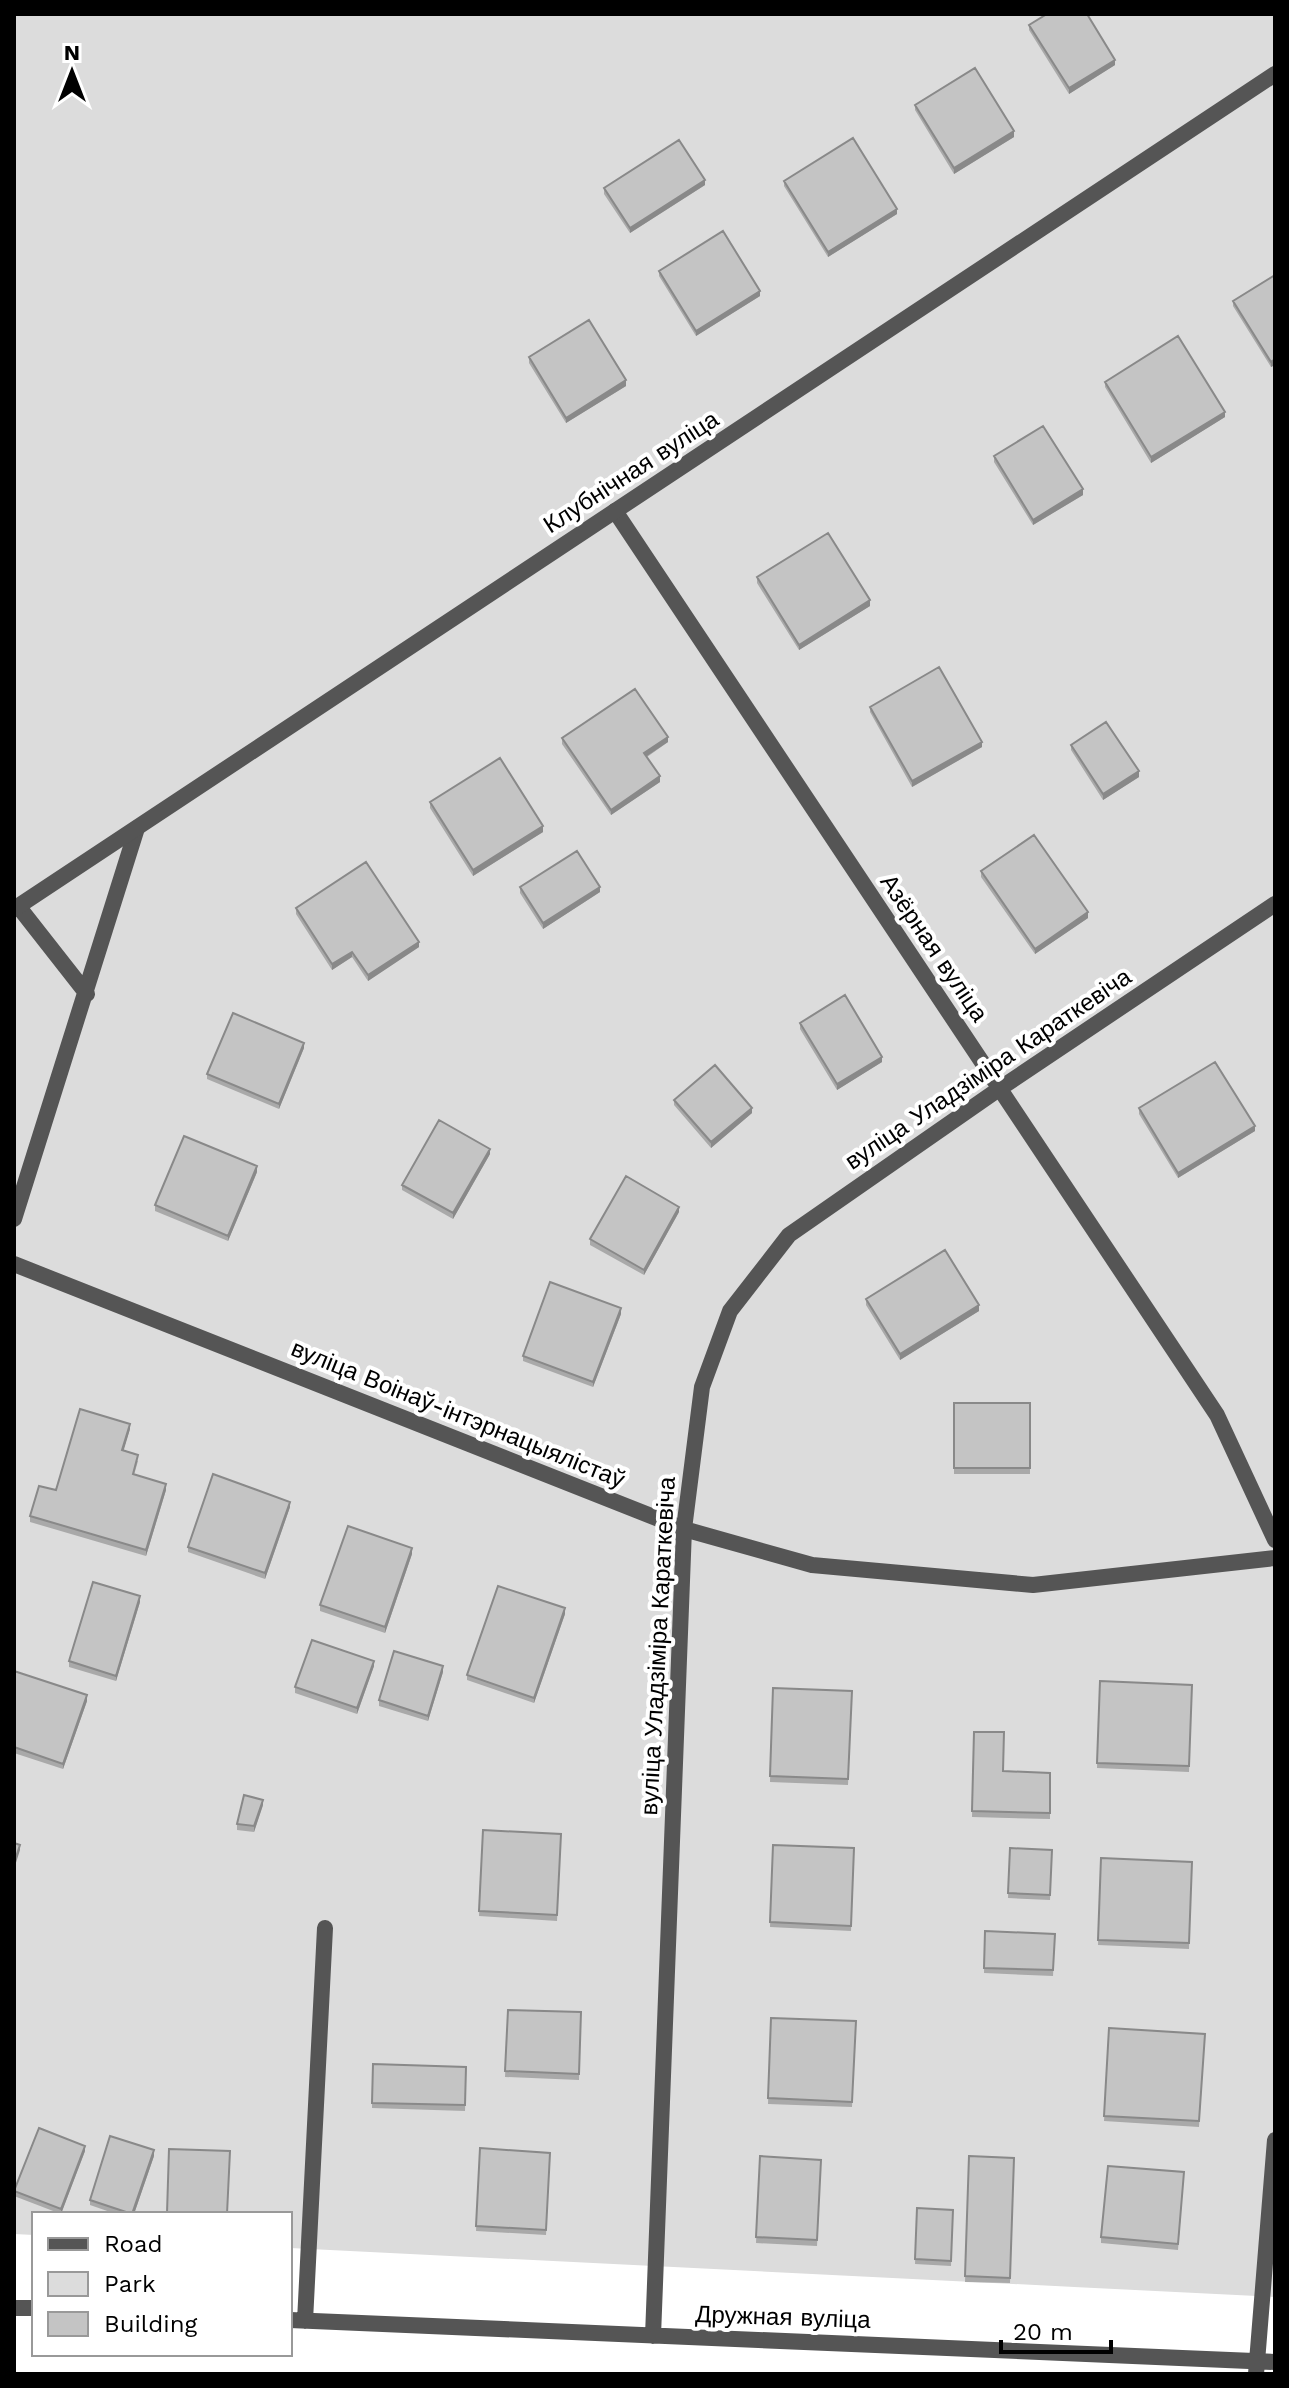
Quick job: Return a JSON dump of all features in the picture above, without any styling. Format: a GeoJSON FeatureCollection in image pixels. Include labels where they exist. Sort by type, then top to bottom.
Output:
{"type":"FeatureCollection","features":[{"type":"Feature","properties":{"kind":"street","name":"Клубнічная вуліца"},"geometry":{"type":"LineString","coordinates":[[16,907],[1275,74]]}},
{"type":"Feature","properties":{"kind":"street","name":"Азёрная вуліца"},"geometry":{"type":"LineString","coordinates":[[615,511],[1217,1415],[1275,1540]]}},
{"type":"Feature","properties":{"kind":"street"},"geometry":{"type":"LineString","coordinates":[[14,1219],[137,828]]}},
{"type":"Feature","properties":{"kind":"street","name":"вуліца Уладзіміра Караткевіча"},"geometry":{"type":"LineString","coordinates":[[653,2336],[684,1529],[702,1387],[730,1311],[789,1235],[999,1089],[1275,904]]}},
{"type":"Feature","properties":{"kind":"street"},"geometry":{"type":"LineString","coordinates":[[16,907],[87,994]]}},
{"type":"Feature","properties":{"kind":"street","name":"вуліца Воінаў-інтэрнацыялістаў"},"geometry":{"type":"LineString","coordinates":[[14,1264],[684,1529],[812,1565],[1033,1585],[1275,1558]]}},
{"type":"Feature","properties":{"kind":"street"},"geometry":{"type":"LineString","coordinates":[[298,2320],[325,1928]]}},
{"type":"Feature","properties":{"kind":"street"},"geometry":{"type":"LineString","coordinates":[[1256,2368],[1275,2140]]}},
{"type":"Feature","properties":{"kind":"street","name":"Дружная вуліца"},"geometry":{"type":"LineString","coordinates":[[298,2320],[1256,2368],[1275,2362]]}},
{"type":"Feature","properties":{"kind":"green space"},"geometry":{"type":"Polygon","coordinates":[[[14,14],[1275,14],[1275,2297],[292,2248],[292,2212],[32,2212],[32,2235],[14,2234],[14,14]]]}},
{"type":"Feature","properties":{"kind":"building"},"geometry":{"type":"Polygon","coordinates":[[[1047,14],[1087,14],[1115,60],[1069,88],[1029,25],[1047,14]]]}},
{"type":"Feature","properties":{"kind":"building"},"geometry":{"type":"Polygon","coordinates":[[[975,68],[1014,131],[954,168],[915,105],[975,68]]]}},
{"type":"Feature","properties":{"kind":"building"},"geometry":{"type":"Polygon","coordinates":[[[853,138],[897,209],[828,252],[784,181],[853,138]]]}},
{"type":"Feature","properties":{"kind":"building"},"geometry":{"type":"Polygon","coordinates":[[[679,140],[705,180],[630,228],[604,188],[679,140]]]}},
{"type":"Feature","properties":{"kind":"building"},"geometry":{"type":"Polygon","coordinates":[[[723,231],[760,291],[696,331],[659,271],[723,231]]]}},
{"type":"Feature","properties":{"kind":"building"},"geometry":{"type":"Polygon","coordinates":[[[1275,275],[1275,359],[1271,362],[1233,301],[1275,275]]]}},
{"type":"Feature","properties":{"kind":"building"},"geometry":{"type":"Polygon","coordinates":[[[589,320],[626,380],[566,418],[529,357],[589,320]]]}},
{"type":"Feature","properties":{"kind":"building"},"geometry":{"type":"Polygon","coordinates":[[[1178,336],[1225,412],[1151,457],[1105,382],[1178,336]]]}},
{"type":"Feature","properties":{"kind":"building"},"geometry":{"type":"Polygon","coordinates":[[[1043,426],[1083,489],[1033,520],[994,456],[1043,426]]]}},
{"type":"Feature","properties":{"kind":"building"},"geometry":{"type":"Polygon","coordinates":[[[828,533],[870,600],[799,645],[757,577],[828,533]]]}},
{"type":"Feature","properties":{"kind":"building"},"geometry":{"type":"Polygon","coordinates":[[[939,667],[982,742],[912,781],[870,707],[939,667]]]}},
{"type":"Feature","properties":{"kind":"building"},"geometry":{"type":"Polygon","coordinates":[[[635,689],[668,737],[644,753],[660,776],[611,810],[562,738],[635,689]]]}},
{"type":"Feature","properties":{"kind":"building"},"geometry":{"type":"Polygon","coordinates":[[[1106,722],[1139,771],[1103,794],[1071,745],[1106,722]]]}},
{"type":"Feature","properties":{"kind":"building"},"geometry":{"type":"Polygon","coordinates":[[[500,758],[543,826],[473,870],[430,802],[500,758]]]}},
{"type":"Feature","properties":{"kind":"building"},"geometry":{"type":"Polygon","coordinates":[[[1034,835],[1088,912],[1035,949],[981,871],[1034,835]]]}},
{"type":"Feature","properties":{"kind":"building"},"geometry":{"type":"Polygon","coordinates":[[[577,851],[600,887],[543,923],[520,887],[577,851]]]}},
{"type":"Feature","properties":{"kind":"building"},"geometry":{"type":"Polygon","coordinates":[[[366,862],[419,942],[368,975],[352,952],[332,964],[296,908],[366,862]]]}},
{"type":"Feature","properties":{"kind":"building"},"geometry":{"type":"Polygon","coordinates":[[[845,995],[882,1057],[837,1084],[800,1023],[845,995]]]}},
{"type":"Feature","properties":{"kind":"building"},"geometry":{"type":"Polygon","coordinates":[[[233,1013],[304,1043],[279,1104],[207,1074],[233,1013]]]}},
{"type":"Feature","properties":{"kind":"building"},"geometry":{"type":"Polygon","coordinates":[[[1215,1062],[1255,1126],[1178,1173],[1139,1108],[1215,1062]]]}},
{"type":"Feature","properties":{"kind":"building"},"geometry":{"type":"Polygon","coordinates":[[[715,1065],[752,1108],[711,1142],[674,1100],[715,1065]]]}},
{"type":"Feature","properties":{"kind":"building"},"geometry":{"type":"Polygon","coordinates":[[[439,1120],[490,1149],[453,1213],[402,1185],[439,1120]]]}},
{"type":"Feature","properties":{"kind":"building"},"geometry":{"type":"Polygon","coordinates":[[[184,1136],[257,1166],[228,1236],[155,1205],[184,1136]]]}},
{"type":"Feature","properties":{"kind":"building"},"geometry":{"type":"Polygon","coordinates":[[[626,1176],[679,1207],[644,1270],[590,1239],[626,1176]]]}},
{"type":"Feature","properties":{"kind":"building"},"geometry":{"type":"Polygon","coordinates":[[[945,1250],[979,1305],[900,1354],[866,1299],[945,1250]]]}},
{"type":"Feature","properties":{"kind":"building"},"geometry":{"type":"Polygon","coordinates":[[[550,1282],[621,1308],[593,1382],[523,1356],[550,1282]]]}},
{"type":"Feature","properties":{"kind":"building"},"geometry":{"type":"Polygon","coordinates":[[[954,1403],[1030,1403],[1030,1468],[954,1468],[954,1403]]]}},
{"type":"Feature","properties":{"kind":"building"},"geometry":{"type":"Polygon","coordinates":[[[80,1409],[130,1424],[122,1450],[138,1455],[133,1474],[166,1484],[146,1550],[30,1516],[39,1486],[56,1490],[80,1409]]]}},
{"type":"Feature","properties":{"kind":"building"},"geometry":{"type":"Polygon","coordinates":[[[213,1474],[290,1502],[265,1573],[188,1547],[213,1474]]]}},
{"type":"Feature","properties":{"kind":"building"},"geometry":{"type":"Polygon","coordinates":[[[348,1526],[412,1548],[385,1627],[320,1605],[348,1526]]]}},
{"type":"Feature","properties":{"kind":"building"},"geometry":{"type":"Polygon","coordinates":[[[93,1582],[140,1596],[116,1676],[69,1661],[93,1582]]]}},
{"type":"Feature","properties":{"kind":"building"},"geometry":{"type":"Polygon","coordinates":[[[498,1586],[565,1608],[534,1698],[467,1675],[498,1586]]]}},
{"type":"Feature","properties":{"kind":"building"},"geometry":{"type":"Polygon","coordinates":[[[312,1640],[374,1661],[357,1708],[295,1687],[312,1640]]]}},
{"type":"Feature","properties":{"kind":"building"},"geometry":{"type":"Polygon","coordinates":[[[394,1651],[443,1666],[428,1716],[379,1700],[394,1651]]]}},
{"type":"Feature","properties":{"kind":"building"},"geometry":{"type":"Polygon","coordinates":[[[14,1671],[87,1695],[63,1764],[14,1747],[14,1671]]]}},
{"type":"Feature","properties":{"kind":"building"},"geometry":{"type":"Polygon","coordinates":[[[1100,1681],[1192,1685],[1189,1766],[1097,1763],[1100,1681]]]}},
{"type":"Feature","properties":{"kind":"building"},"geometry":{"type":"Polygon","coordinates":[[[773,1688],[852,1691],[848,1779],[770,1776],[773,1688]]]}},
{"type":"Feature","properties":{"kind":"building"},"geometry":{"type":"Polygon","coordinates":[[[974,1732],[1004,1732],[1003,1771],[1050,1773],[1050,1813],[972,1811],[974,1732]]]}},
{"type":"Feature","properties":{"kind":"building"},"geometry":{"type":"Polygon","coordinates":[[[244,1795],[263,1800],[254,1826],[237,1824],[244,1795]]]}},
{"type":"Feature","properties":{"kind":"building"},"geometry":{"type":"Polygon","coordinates":[[[483,1830],[561,1834],[557,1915],[479,1911],[483,1830]]]}},
{"type":"Feature","properties":{"kind":"building"},"geometry":{"type":"Polygon","coordinates":[[[14,1843],[20,1845],[14,1863],[14,1843]]]}},
{"type":"Feature","properties":{"kind":"building"},"geometry":{"type":"Polygon","coordinates":[[[773,1845],[854,1848],[851,1926],[770,1922],[773,1845]]]}},
{"type":"Feature","properties":{"kind":"building"},"geometry":{"type":"Polygon","coordinates":[[[1010,1848],[1052,1850],[1050,1895],[1008,1893],[1010,1848]]]}},
{"type":"Feature","properties":{"kind":"building"},"geometry":{"type":"Polygon","coordinates":[[[1101,1858],[1192,1862],[1189,1943],[1098,1940],[1101,1858]]]}},
{"type":"Feature","properties":{"kind":"building"},"geometry":{"type":"Polygon","coordinates":[[[985,1931],[1055,1934],[1053,1970],[984,1968],[985,1931]]]}},
{"type":"Feature","properties":{"kind":"building"},"geometry":{"type":"Polygon","coordinates":[[[508,2010],[581,2012],[579,2074],[505,2071],[508,2010]]]}},
{"type":"Feature","properties":{"kind":"building"},"geometry":{"type":"Polygon","coordinates":[[[771,2018],[856,2021],[852,2102],[768,2098],[771,2018]]]}},
{"type":"Feature","properties":{"kind":"building"},"geometry":{"type":"Polygon","coordinates":[[[1109,2028],[1205,2034],[1199,2121],[1104,2116],[1109,2028]]]}},
{"type":"Feature","properties":{"kind":"building"},"geometry":{"type":"Polygon","coordinates":[[[373,2064],[466,2067],[465,2105],[372,2103],[373,2064]]]}},
{"type":"Feature","properties":{"kind":"building"},"geometry":{"type":"Polygon","coordinates":[[[39,2128],[85,2146],[61,2209],[14,2191],[39,2128]]]}},
{"type":"Feature","properties":{"kind":"building"},"geometry":{"type":"Polygon","coordinates":[[[110,2136],[154,2150],[133,2212],[90,2200],[110,2136]]]}},
{"type":"Feature","properties":{"kind":"building"},"geometry":{"type":"Polygon","coordinates":[[[480,2148],[550,2153],[546,2230],[476,2226],[480,2148]]]}},
{"type":"Feature","properties":{"kind":"building"},"geometry":{"type":"Polygon","coordinates":[[[169,2149],[230,2151],[227,2212],[167,2212],[169,2149]]]}},
{"type":"Feature","properties":{"kind":"building"},"geometry":{"type":"Polygon","coordinates":[[[760,2156],[821,2160],[817,2240],[756,2237],[760,2156]]]}},
{"type":"Feature","properties":{"kind":"building"},"geometry":{"type":"Polygon","coordinates":[[[969,2156],[1014,2158],[1010,2278],[965,2276],[969,2156]]]}},
{"type":"Feature","properties":{"kind":"building"},"geometry":{"type":"Polygon","coordinates":[[[1108,2166],[1184,2172],[1178,2244],[1101,2237],[1108,2166]]]}},
{"type":"Feature","properties":{"kind":"building"},"geometry":{"type":"Polygon","coordinates":[[[917,2208],[953,2210],[951,2261],[915,2259],[917,2208]]]}}]}
